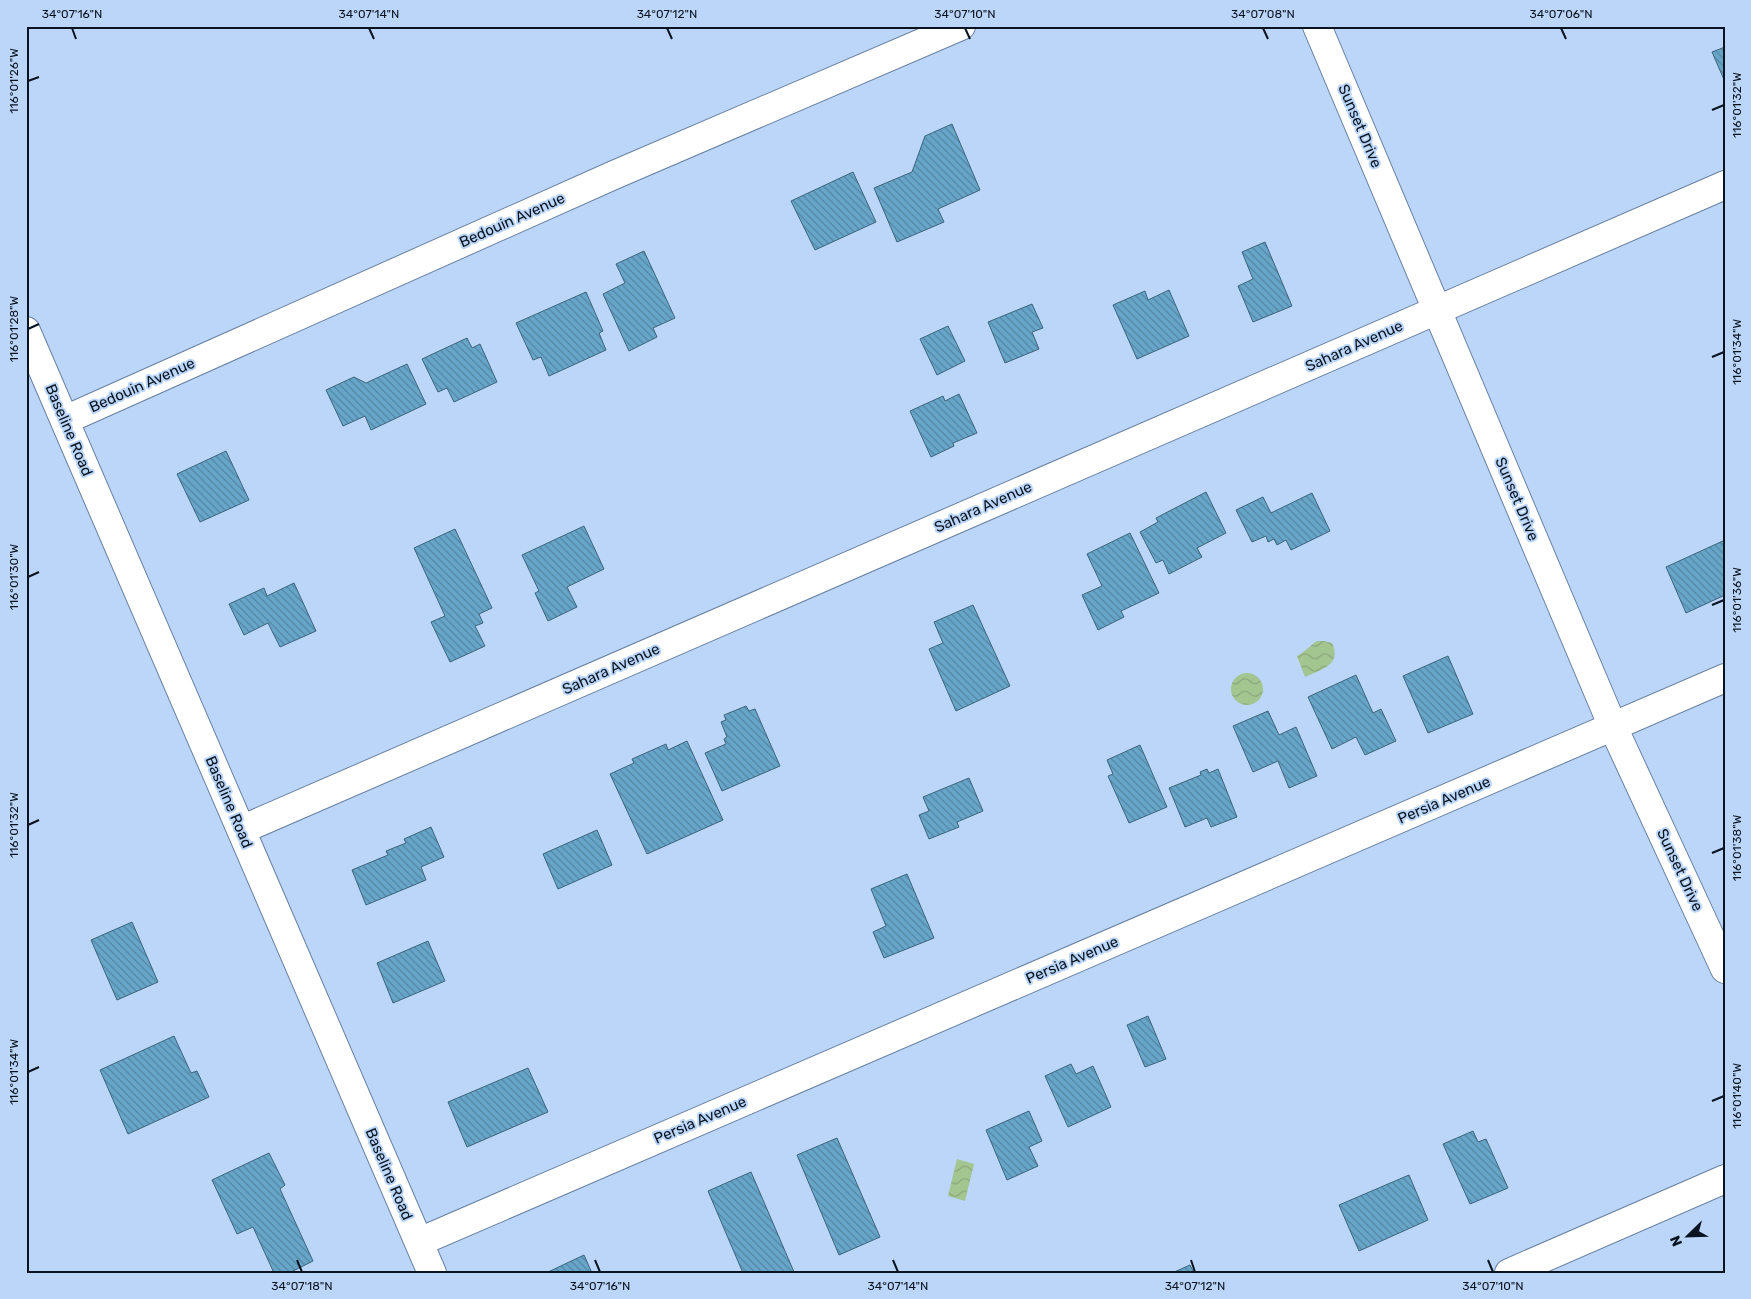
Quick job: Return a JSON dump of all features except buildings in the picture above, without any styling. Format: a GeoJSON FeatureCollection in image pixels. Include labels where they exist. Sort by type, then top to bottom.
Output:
{"type":"FeatureCollection","features":[{"type":"Feature","properties":{"kind":"street","name":"Bedouin Avenue"},"geometry":{"type":"LineString","coordinates":[[65,420],[614,175],[961,26]]}},
{"type":"Feature","properties":{"kind":"street","name":"Sunset Drive"},"geometry":{"type":"LineString","coordinates":[[1317,26],[1613,727],[1725,969]]}},
{"type":"Feature","properties":{"kind":"street","name":"Sahara Avenue"},"geometry":{"type":"LineString","coordinates":[[241,830],[1725,186]]}},
{"type":"Feature","properties":{"kind":"street","name":"Baseline Road"},"geometry":{"type":"LineString","coordinates":[[26,331],[432,1273]]}},
{"type":"Feature","properties":{"kind":"street","name":"Persia Avenue"},"geometry":{"type":"LineString","coordinates":[[419,1242],[1725,678]]}},
{"type":"Feature","properties":{"kind":"street"},"geometry":{"type":"LineString","coordinates":[[1509,1273],[1725,1179]]}},
{"type":"Feature","properties":{"kind":"water"},"geometry":{"type":"Polygon","coordinates":[[[1317,641],[1332,643],[1334,656],[1329,665],[1324,669],[1305,677],[1297,656],[1317,641]]]}},
{"type":"Feature","properties":{"kind":"water"},"geometry":{"type":"Polygon","coordinates":[[[1247,673],[1253,674],[1258,678],[1262,683],[1262,695],[1258,700],[1253,704],[1247,705],[1241,704],[1236,700],[1232,695],[1231,689],[1232,683],[1236,678],[1241,674],[1247,673]]]}},
{"type":"Feature","properties":{"kind":"water"},"geometry":{"type":"Polygon","coordinates":[[[957,1159],[974,1164],[965,1201],[948,1196],[957,1159]]]}}]}
